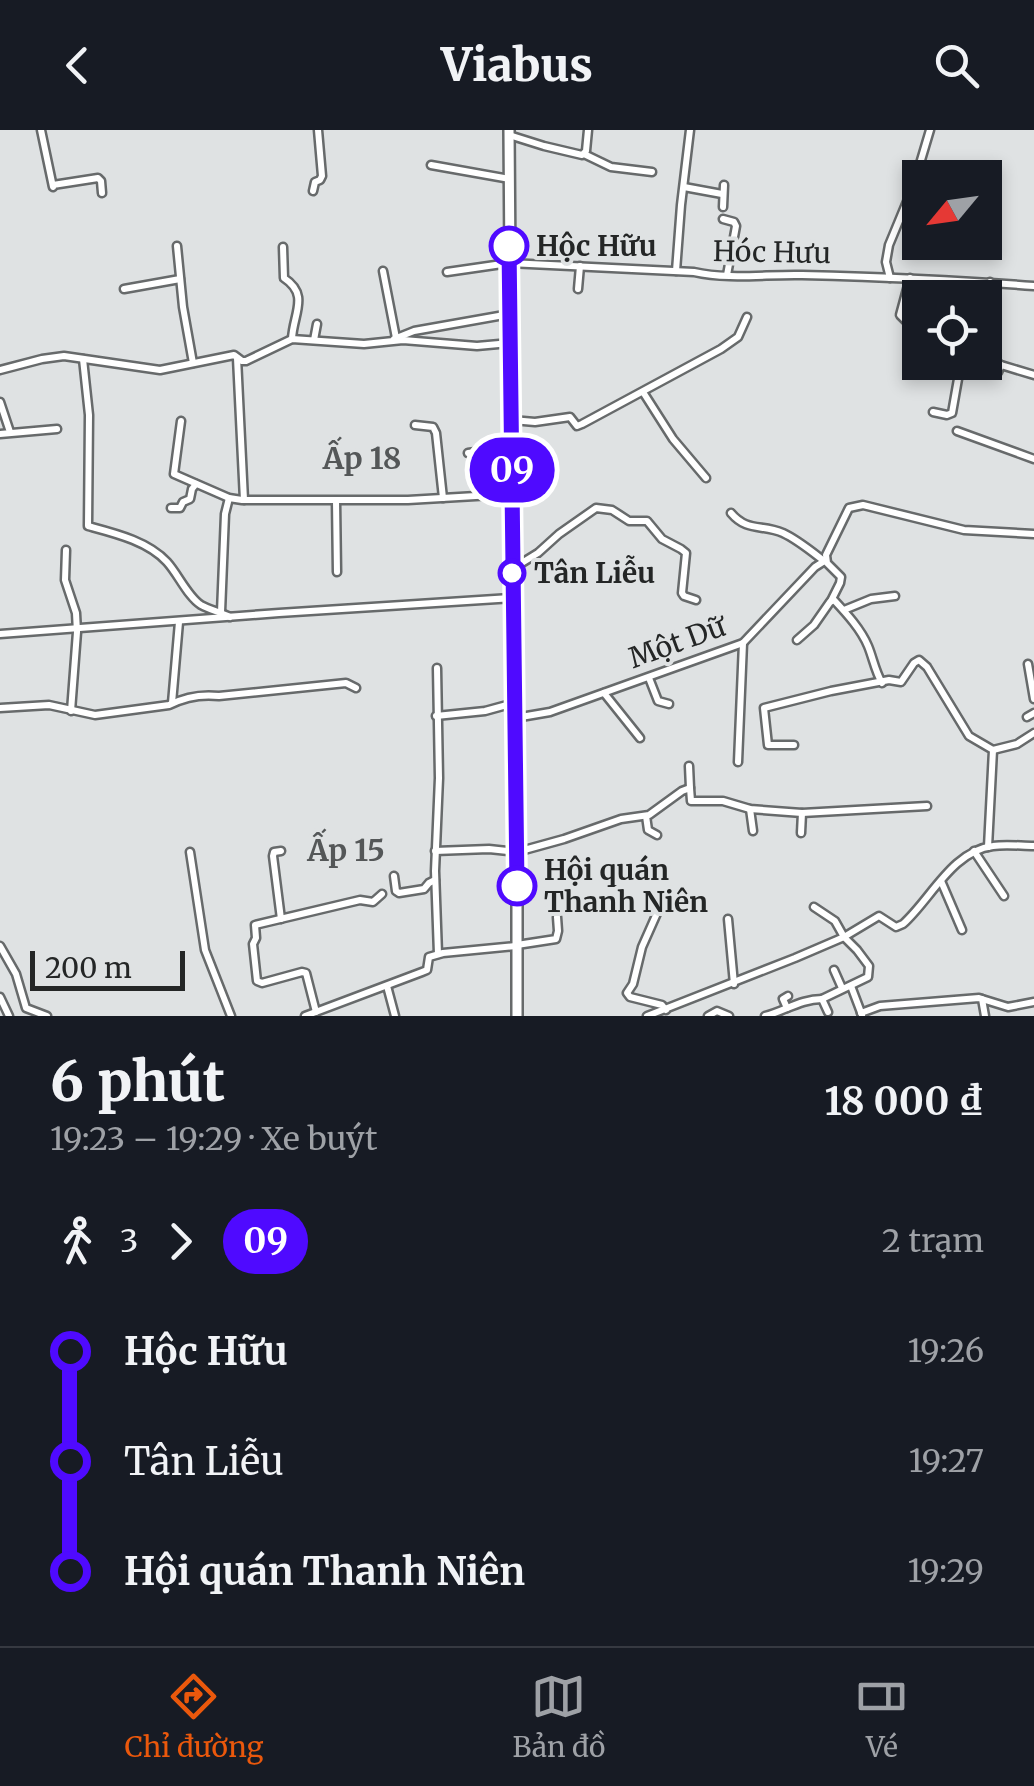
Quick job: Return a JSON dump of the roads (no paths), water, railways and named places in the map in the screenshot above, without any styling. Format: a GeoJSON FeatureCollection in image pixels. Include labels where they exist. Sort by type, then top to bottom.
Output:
{"type":"FeatureCollection","features":[{"type":"Feature","properties":{"kind":"main road"},"geometry":{"type":"LineString","coordinates":[[509,132],[517,1016]]}},
{"type":"Feature","properties":{"kind":"street"},"geometry":{"type":"LineString","coordinates":[[40,130],[53,187],[98,178],[102,193]]}},
{"type":"Feature","properties":{"kind":"street"},"geometry":{"type":"LineString","coordinates":[[313,191],[322,176],[318,130]]}},
{"type":"Feature","properties":{"kind":"street"},"geometry":{"type":"LineString","coordinates":[[584,154],[588,130]]}},
{"type":"Feature","properties":{"kind":"street"},"geometry":{"type":"LineString","coordinates":[[676,271],[690,130]]}},
{"type":"Feature","properties":{"kind":"street"},"geometry":{"type":"LineString","coordinates":[[890,278],[886,262],[888,244],[914,188],[930,130]]}},
{"type":"Feature","properties":{"kind":"street"},"geometry":{"type":"LineString","coordinates":[[509,132],[544,146],[584,154],[611,168],[652,172]]}},
{"type":"Feature","properties":{"kind":"street"},"geometry":{"type":"LineString","coordinates":[[430,165],[510,179]]}},
{"type":"Feature","properties":{"kind":"street"},"geometry":{"type":"LineString","coordinates":[[684,187],[723,189],[723,207]]}},
{"type":"Feature","properties":{"kind":"street"},"geometry":{"type":"LineString","coordinates":[[723,220],[736,226],[727,276]]}},
{"type":"Feature","properties":{"kind":"street"},"geometry":{"type":"LineString","coordinates":[[177,246],[193,363]]}},
{"type":"Feature","properties":{"kind":"street"},"geometry":{"type":"LineString","coordinates":[[283,247],[284,278],[293,284],[298,298],[292,339]]}},
{"type":"Feature","properties":{"kind":"street","name":"Hóc Hưu"},"geometry":{"type":"LineString","coordinates":[[447,272],[509,263],[727,276],[950,280]]}},
{"type":"Feature","properties":{"kind":"street"},"geometry":{"type":"LineString","coordinates":[[578,289],[580,266]]}},
{"type":"Feature","properties":{"kind":"street"},"geometry":{"type":"LineString","coordinates":[[383,271],[395,339]]}},
{"type":"Feature","properties":{"kind":"street"},"geometry":{"type":"LineString","coordinates":[[124,288],[180,279]]}},
{"type":"Feature","properties":{"kind":"street","name":"Hóc Hưu"},"geometry":{"type":"LineString","coordinates":[[1002,283],[1034,286]]}},
{"type":"Feature","properties":{"kind":"street"},"geometry":{"type":"LineString","coordinates":[[0,370],[64,356],[160,370],[234,356],[242,361],[292,339],[364,344],[510,314]]}},
{"type":"Feature","properties":{"kind":"street"},"geometry":{"type":"LineString","coordinates":[[512,420],[570,417],[577,426],[738,337],[748,317]]}},
{"type":"Feature","properties":{"kind":"street"},"geometry":{"type":"LineString","coordinates":[[314,340],[317,324]]}},
{"type":"Feature","properties":{"kind":"street"},"geometry":{"type":"LineString","coordinates":[[395,339],[476,346],[510,343]]}},
{"type":"Feature","properties":{"kind":"street"},"geometry":{"type":"LineString","coordinates":[[238,358],[244,500]]}},
{"type":"Feature","properties":{"kind":"street"},"geometry":{"type":"LineString","coordinates":[[83,359],[89,415],[88,526],[121,535],[160,556],[198,604],[231,617]]}},
{"type":"Feature","properties":{"kind":"street"},"geometry":{"type":"LineString","coordinates":[[1002,369],[1034,375]]}},
{"type":"Feature","properties":{"kind":"street"},"geometry":{"type":"LineString","coordinates":[[933,412],[952,413],[957,380]]}},
{"type":"Feature","properties":{"kind":"street"},"geometry":{"type":"LineString","coordinates":[[644,392],[673,440],[706,478]]}},
{"type":"Feature","properties":{"kind":"street"},"geometry":{"type":"LineString","coordinates":[[0,402],[10,432]]}},
{"type":"Feature","properties":{"kind":"street"},"geometry":{"type":"LineString","coordinates":[[180,421],[174,474],[229,498],[336,501],[512,494]]}},
{"type":"Feature","properties":{"kind":"street"},"geometry":{"type":"LineString","coordinates":[[415,425],[434,427],[443,498]]}},
{"type":"Feature","properties":{"kind":"street"},"geometry":{"type":"LineString","coordinates":[[0,434],[57,430]]}},
{"type":"Feature","properties":{"kind":"street"},"geometry":{"type":"LineString","coordinates":[[957,431],[1034,459]]}},
{"type":"Feature","properties":{"kind":"street"},"geometry":{"type":"LineString","coordinates":[[468,454],[512,447]]}},
{"type":"Feature","properties":{"kind":"street"},"geometry":{"type":"LineString","coordinates":[[171,508],[180,508],[196,484]]}},
{"type":"Feature","properties":{"kind":"street"},"geometry":{"type":"LineString","coordinates":[[221,612],[229,498]]}},
{"type":"Feature","properties":{"kind":"street"},"geometry":{"type":"LineString","coordinates":[[336,501],[338,572]]}},
{"type":"Feature","properties":{"kind":"street"},"geometry":{"type":"LineString","coordinates":[[825,560],[850,508],[863,504],[964,530],[1034,534]]}},
{"type":"Feature","properties":{"kind":"street"},"geometry":{"type":"LineString","coordinates":[[512,569],[596,508],[608,508],[630,521],[648,521],[662,540],[686,553],[682,593],[696,600]]}},
{"type":"Feature","properties":{"kind":"street"},"geometry":{"type":"LineString","coordinates":[[731,513],[747,526],[788,535],[825,560],[841,577],[831,601],[797,640]]}},
{"type":"Feature","properties":{"kind":"street"},"geometry":{"type":"LineString","coordinates":[[66,550],[64,580],[76,612],[71,711]]}},
{"type":"Feature","properties":{"kind":"street","name":"Một Dữ"},"geometry":{"type":"LineString","coordinates":[[515,718],[550,712],[743,644],[825,560]]}},
{"type":"Feature","properties":{"kind":"street"},"geometry":{"type":"LineString","coordinates":[[844,610],[871,599],[895,596]]}},
{"type":"Feature","properties":{"kind":"street"},"geometry":{"type":"LineString","coordinates":[[0,634],[512,598]]}},
{"type":"Feature","properties":{"kind":"street"},"geometry":{"type":"LineString","coordinates":[[831,601],[844,610],[867,644],[882,683]]}},
{"type":"Feature","properties":{"kind":"street"},"geometry":{"type":"LineString","coordinates":[[172,703],[179,622]]}},
{"type":"Feature","properties":{"kind":"street"},"geometry":{"type":"LineString","coordinates":[[738,762],[743,644]]}},
{"type":"Feature","properties":{"kind":"street"},"geometry":{"type":"LineString","coordinates":[[794,745],[768,745],[764,708],[831,691],[889,680],[900,682],[919,660],[927,666],[974,741],[994,750],[1017,744],[1034,733]]}},
{"type":"Feature","properties":{"kind":"street"},"geometry":{"type":"LineString","coordinates":[[1028,664],[1034,698]]}},
{"type":"Feature","properties":{"kind":"street"},"geometry":{"type":"LineString","coordinates":[[437,668],[438,954]]}},
{"type":"Feature","properties":{"kind":"street"},"geometry":{"type":"LineString","coordinates":[[650,678],[658,701],[669,704]]}},
{"type":"Feature","properties":{"kind":"street"},"geometry":{"type":"LineString","coordinates":[[0,708],[49,705],[95,716],[208,695],[346,683],[356,688]]}},
{"type":"Feature","properties":{"kind":"street"},"geometry":{"type":"LineString","coordinates":[[604,694],[640,738]]}},
{"type":"Feature","properties":{"kind":"street"},"geometry":{"type":"LineString","coordinates":[[436,716],[515,703]]}},
{"type":"Feature","properties":{"kind":"street"},"geometry":{"type":"LineString","coordinates":[[988,847],[994,750]]}},
{"type":"Feature","properties":{"kind":"street"},"geometry":{"type":"LineString","coordinates":[[689,766],[690,801],[722,801],[750,810],[802,813],[927,806]]}},
{"type":"Feature","properties":{"kind":"street"},"geometry":{"type":"LineString","coordinates":[[436,851],[517,852],[621,819],[646,816],[690,788]]}},
{"type":"Feature","properties":{"kind":"street"},"geometry":{"type":"LineString","coordinates":[[750,810],[753,831]]}},
{"type":"Feature","properties":{"kind":"street"},"geometry":{"type":"LineString","coordinates":[[802,813],[802,834]]}},
{"type":"Feature","properties":{"kind":"street"},"geometry":{"type":"LineString","coordinates":[[646,816],[648,830],[657,836]]}},
{"type":"Feature","properties":{"kind":"street"},"geometry":{"type":"LineString","coordinates":[[648,1016],[734,984],[844,936],[879,916],[896,927],[903,924],[949,870],[974,851],[1034,846]]}},
{"type":"Feature","properties":{"kind":"street"},"geometry":{"type":"LineString","coordinates":[[281,851],[273,856],[281,919]]}},
{"type":"Feature","properties":{"kind":"street"},"geometry":{"type":"LineString","coordinates":[[974,851],[1004,896]]}},
{"type":"Feature","properties":{"kind":"street"},"geometry":{"type":"LineString","coordinates":[[190,852],[205,950],[231,1016]]}},
{"type":"Feature","properties":{"kind":"street"},"geometry":{"type":"LineString","coordinates":[[394,876],[399,894],[424,889],[435,880]]}},
{"type":"Feature","properties":{"kind":"street"},"geometry":{"type":"LineString","coordinates":[[940,881],[962,930]]}},
{"type":"Feature","properties":{"kind":"street"},"geometry":{"type":"LineString","coordinates":[[316,1012],[306,973],[258,982],[255,925],[360,900],[373,902],[382,894]]}},
{"type":"Feature","properties":{"kind":"street"},"geometry":{"type":"LineString","coordinates":[[662,902],[642,947],[633,984],[626,993],[666,1010]]}},
{"type":"Feature","properties":{"kind":"street"},"geometry":{"type":"LineString","coordinates":[[765,1016],[809,998],[822,999],[868,977],[869,968],[857,950],[834,921],[814,907]]}},
{"type":"Feature","properties":{"kind":"street"},"geometry":{"type":"LineString","coordinates":[[305,1016],[427,970],[429,957],[438,954],[556,939],[556,918]]}},
{"type":"Feature","properties":{"kind":"street"},"geometry":{"type":"LineString","coordinates":[[728,919],[734,984]]}},
{"type":"Feature","properties":{"kind":"street"},"geometry":{"type":"LineString","coordinates":[[0,946],[16,974],[26,1008],[46,1016]]}},
{"type":"Feature","properties":{"kind":"street"},"geometry":{"type":"LineString","coordinates":[[834,970],[842,988]]}},
{"type":"Feature","properties":{"kind":"street"},"geometry":{"type":"LineString","coordinates":[[387,986],[396,1016]]}},
{"type":"Feature","properties":{"kind":"street"},"geometry":{"type":"LineString","coordinates":[[851,986],[862,1014],[880,1006],[982,999],[1008,1007],[1034,1002]]}},
{"type":"Feature","properties":{"kind":"street"},"geometry":{"type":"LineString","coordinates":[[787,1008],[783,1001],[788,996]]}},
{"type":"Feature","properties":{"kind":"street"},"geometry":{"type":"LineString","coordinates":[[0,997],[9,1016]]}},
{"type":"Feature","properties":{"kind":"street"},"geometry":{"type":"LineString","coordinates":[[822,999],[828,1012]]}},
{"type":"Feature","properties":{"kind":"street"},"geometry":{"type":"LineString","coordinates":[[982,999],[985,1016]]}},
{"type":"Feature","properties":{"kind":"street"},"geometry":{"type":"LineString","coordinates":[[708,1016],[717,1011],[729,1016]]}},
{"type":"Feature","properties":{"kind":"place","name":"Hộc Hữu"},"geometry":{"type":"Point","coordinates":[509,246]}},
{"type":"Feature","properties":{"kind":"place","name":"Tân Liễu"},"geometry":{"type":"Point","coordinates":[512,573]}},
{"type":"Feature","properties":{"kind":"place","name":"Hội quán Thanh Niên"},"geometry":{"type":"Point","coordinates":[517,886]}},
{"type":"Feature","properties":{"kind":"district","name":"Ấp 18"},"geometry":{"type":"Point","coordinates":[362,459]}},
{"type":"Feature","properties":{"kind":"district","name":"Ấp 15"},"geometry":{"type":"Point","coordinates":[346,851]}}]}
